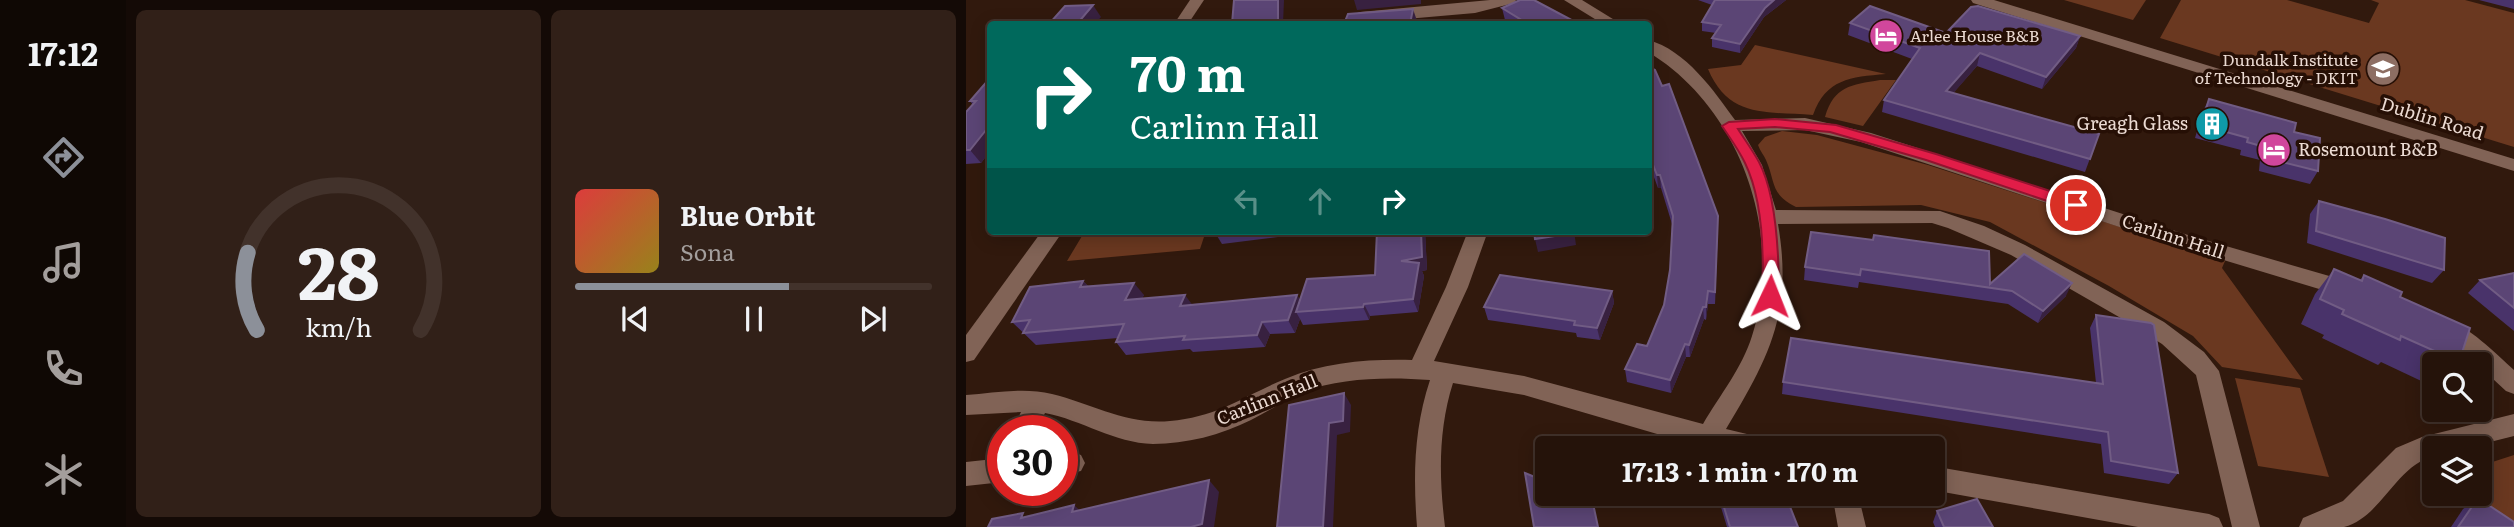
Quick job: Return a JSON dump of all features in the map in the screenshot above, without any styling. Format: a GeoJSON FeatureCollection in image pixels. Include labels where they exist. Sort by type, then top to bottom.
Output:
{"type":"FeatureCollection","features":[{"type":"Feature","properties":{"kind":"street"},"geometry":{"type":"LineString","coordinates":[[1183,21],[1197,0]]}},
{"type":"Feature","properties":{"kind":"street"},"geometry":{"type":"LineString","coordinates":[[1358,21],[1360,17],[1448,5],[1475,8],[1509,0]]}},
{"type":"Feature","properties":{"kind":"street"},"geometry":{"type":"LineString","coordinates":[[1571,0],[1608,21]]}},
{"type":"Feature","properties":{"kind":"street","name":"Dublin Road"},"geometry":{"type":"LineString","coordinates":[[1978,0],[2514,165]]}},
{"type":"Feature","properties":{"kind":"street"},"geometry":{"type":"LineString","coordinates":[[1652,48],[1683,68],[1729,126],[1753,164],[1767,217],[1771,259],[1770,296],[1764,335],[1709,436]]}},
{"type":"Feature","properties":{"kind":"street","name":"Carlinn Hall"},"geometry":{"type":"LineString","coordinates":[[1729,126],[1805,124],[1865,137],[2181,240],[2368,295]]}},
{"type":"Feature","properties":{"kind":"street"},"geometry":{"type":"LineString","coordinates":[[1767,217],[1933,216],[2020,250],[2149,324],[2196,358],[2207,371],[2246,527]]}},
{"type":"Feature","properties":{"kind":"street"},"geometry":{"type":"LineString","coordinates":[[966,353],[974,329],[1050,235]]}},
{"type":"Feature","properties":{"kind":"street"},"geometry":{"type":"LineString","coordinates":[[1418,371],[1457,287],[1476,235]]}},
{"type":"Feature","properties":{"kind":"street"},"geometry":{"type":"LineString","coordinates":[[2430,319],[2483,356],[2514,384]]}},
{"type":"Feature","properties":{"kind":"street","name":"Carlinn Hall"},"geometry":{"type":"LineString","coordinates":[[966,405],[1038,403],[1067,409],[1119,430],[1152,433],[1195,428],[1235,416],[1277,393],[1325,376],[1378,369],[1444,373],[1520,386],[1578,399],[1701,436]]}},
{"type":"Feature","properties":{"kind":"street"},"geometry":{"type":"LineString","coordinates":[[1431,527],[1425,465],[1430,429],[1444,373]]}},
{"type":"Feature","properties":{"kind":"street"},"geometry":{"type":"LineString","coordinates":[[1032,415],[1038,403]]}},
{"type":"Feature","properties":{"kind":"street"},"geometry":{"type":"LineString","coordinates":[[2313,527],[2352,510],[2405,456],[2421,448],[2514,425]]}},
{"type":"Feature","properties":{"kind":"street"},"geometry":{"type":"LineString","coordinates":[[966,474],[987,472]]}},
{"type":"Feature","properties":{"kind":"street"},"geometry":{"type":"LineString","coordinates":[[1945,480],[2209,527]]}},
{"type":"Feature","properties":{"kind":"street"},"geometry":{"type":"LineString","coordinates":[[1848,506],[1852,527]]}},
{"type":"Feature","properties":{"kind":"shaded area"},"geometry":{"type":"Polygon","coordinates":[[[2064,0],[2146,0],[2133,20],[2064,0]]]}},
{"type":"Feature","properties":{"kind":"shaded area","name":"Dundalk Institute of Technology - DKIT"},"geometry":{"type":"Polygon","coordinates":[[[2181,0],[2287,0],[2369,23],[2379,3],[2371,0],[2465,0],[2514,13],[2514,147],[2160,38],[2181,0]]]}},
{"type":"Feature","properties":{"kind":"shaded area"},"geometry":{"type":"Polygon","coordinates":[[[1755,45],[1886,74],[1851,79],[1832,87],[1818,103],[1813,115],[1751,109],[1727,97],[1708,69],[1741,65],[1755,45]]]}},
{"type":"Feature","properties":{"kind":"shaded area"},"geometry":{"type":"Polygon","coordinates":[[[1880,80],[1896,80],[1863,126],[1825,117],[1833,99],[1839,93],[1852,86],[1880,80]]]}},
{"type":"Feature","properties":{"kind":"shaded area"},"geometry":{"type":"Polygon","coordinates":[[[1782,131],[1817,135],[1928,165],[2225,261],[2222,268],[2303,380],[2222,367],[2193,336],[2109,286],[1990,222],[1921,205],[1796,207],[1778,192],[1758,145],[1765,137],[1782,131]]]}},
{"type":"Feature","properties":{"kind":"shaded area"},"geometry":{"type":"Polygon","coordinates":[[[1083,235],[1205,235],[1200,249],[1067,261],[1083,235]]]}},
{"type":"Feature","properties":{"kind":"shaded area"},"geometry":{"type":"Polygon","coordinates":[[[2235,378],[2300,388],[2329,477],[2258,466],[2235,378]]]}},
{"type":"Feature","properties":{"kind":"shaded area"},"geometry":{"type":"Polygon","coordinates":[[[2514,455],[2514,527],[2503,527],[2471,506],[2492,506],[2492,462],[2514,455]]]}},
{"type":"Feature","properties":{"kind":"building"},"geometry":{"type":"Polygon","coordinates":[[[1234,0],[1278,0],[1278,21],[1232,21],[1234,0]]]}},
{"type":"Feature","properties":{"kind":"building"},"geometry":{"type":"Polygon","coordinates":[[[1520,0],[1534,0],[1573,21],[1523,21],[1502,8],[1520,0]]]}},
{"type":"Feature","properties":{"kind":"building"},"geometry":{"type":"Polygon","coordinates":[[[1715,0],[1774,0],[1765,8],[1740,44],[1712,38],[1721,25],[1702,22],[1715,0]]]}},
{"type":"Feature","properties":{"kind":"building"},"geometry":{"type":"Polygon","coordinates":[[[1093,5],[1080,21],[1052,21],[1065,6],[1093,5]]]}},
{"type":"Feature","properties":{"kind":"building"},"geometry":{"type":"Polygon","coordinates":[[[1870,6],[1946,33],[1971,7],[1978,6],[2080,36],[2046,77],[1980,53],[1946,91],[2099,134],[2090,159],[1884,100],[1920,48],[1850,23],[1870,6]]]}},
{"type":"Feature","properties":{"kind":"building"},"geometry":{"type":"Polygon","coordinates":[[[1413,9],[1411,21],[1345,21],[1348,14],[1413,9]]]}},
{"type":"Feature","properties":{"kind":"building"},"geometry":{"type":"Polygon","coordinates":[[[1652,68],[1662,86],[1669,84],[1718,216],[1715,292],[1708,291],[1706,307],[1703,307],[1689,345],[1685,344],[1670,380],[1625,369],[1637,344],[1647,346],[1664,305],[1670,270],[1673,216],[1660,175],[1657,175],[1652,162],[1652,68]]]}},
{"type":"Feature","properties":{"kind":"building"},"geometry":{"type":"Polygon","coordinates":[[[987,81],[987,129],[970,150],[966,150],[966,112],[976,101],[970,101],[987,81]]]}},
{"type":"Feature","properties":{"kind":"building"},"geometry":{"type":"Polygon","coordinates":[[[2209,99],[2296,123],[2294,132],[2320,138],[2318,171],[2266,158],[2268,148],[2247,142],[2248,138],[2201,125],[2209,99]]]}},
{"type":"Feature","properties":{"kind":"building"},"geometry":{"type":"Polygon","coordinates":[[[2319,201],[2445,238],[2444,270],[2316,231],[2319,201]]]}},
{"type":"Feature","properties":{"kind":"building"},"geometry":{"type":"Polygon","coordinates":[[[1811,232],[1873,240],[1874,235],[1989,251],[1990,284],[2024,254],[2072,283],[2043,311],[2012,291],[1861,269],[1860,275],[1805,267],[1811,232]]]}},
{"type":"Feature","properties":{"kind":"building"},"geometry":{"type":"Polygon","coordinates":[[[1377,235],[1421,235],[1422,257],[1401,261],[1419,263],[1413,299],[1364,304],[1363,307],[1296,312],[1307,279],[1375,275],[1377,235]]]}},
{"type":"Feature","properties":{"kind":"building"},"geometry":{"type":"Polygon","coordinates":[[[1534,235],[1561,235],[1535,239],[1534,235]]]}},
{"type":"Feature","properties":{"kind":"building"},"geometry":{"type":"Polygon","coordinates":[[[2334,269],[2362,281],[2364,275],[2402,292],[2400,297],[2470,328],[2462,352],[2437,352],[2401,336],[2400,340],[2342,314],[2344,310],[2320,299],[2334,269]]]}},
{"type":"Feature","properties":{"kind":"building"},"geometry":{"type":"Polygon","coordinates":[[[2514,273],[2514,308],[2480,280],[2514,273]]]}},
{"type":"Feature","properties":{"kind":"building"},"geometry":{"type":"Polygon","coordinates":[[[1500,275],[1612,291],[1597,328],[1574,325],[1575,321],[1484,307],[1500,275]]]}},
{"type":"Feature","properties":{"kind":"building"},"geometry":{"type":"Polygon","coordinates":[[[1083,281],[1080,287],[1134,283],[1125,300],[1185,295],[1180,306],[1297,295],[1288,320],[1262,322],[1257,335],[1183,340],[1185,336],[1116,342],[1124,324],[1023,333],[1030,320],[1012,322],[1030,287],[1083,281]]]}},
{"type":"Feature","properties":{"kind":"building"},"geometry":{"type":"Polygon","coordinates":[[[2096,315],[2154,325],[2178,473],[2111,461],[2108,432],[1783,382],[1791,338],[2103,384],[2096,315]]]}},
{"type":"Feature","properties":{"kind":"building"},"geometry":{"type":"Polygon","coordinates":[[[1344,393],[1343,421],[1329,423],[1323,527],[1277,527],[1289,405],[1344,393]]]}},
{"type":"Feature","properties":{"kind":"building"},"geometry":{"type":"Polygon","coordinates":[[[1525,473],[1535,477],[1535,506],[1594,506],[1598,527],[1534,527],[1525,473]]]}},
{"type":"Feature","properties":{"kind":"building"},"geometry":{"type":"Polygon","coordinates":[[[1209,480],[1202,524],[1191,527],[988,527],[992,519],[1023,513],[1021,518],[1074,506],[1072,512],[1209,480]]]}},
{"type":"Feature","properties":{"kind":"building"},"geometry":{"type":"Polygon","coordinates":[[[1977,499],[1993,527],[1944,527],[1937,511],[1977,499]]]}},
{"type":"Feature","properties":{"kind":"building"},"geometry":{"type":"Polygon","coordinates":[[[1724,506],[1790,506],[1798,527],[1730,527],[1724,506]]]}},
{"type":"Feature","properties":{"kind":"building"},"geometry":{"type":"Polygon","coordinates":[[[2472,506],[2490,506],[2514,522],[2514,527],[2458,527],[2472,506]]]}},
{"type":"Feature","properties":{"kind":"place","name":"Arlee House B&B"},"geometry":{"type":"Point","coordinates":[1886,36]}},
{"type":"Feature","properties":{"kind":"place","name":"Dundalk Institute of Technology - DKIT"},"geometry":{"type":"Point","coordinates":[2383,69]}},
{"type":"Feature","properties":{"kind":"place","name":"Greagh Glass"},"geometry":{"type":"Point","coordinates":[2212,124]}},
{"type":"Feature","properties":{"kind":"place","name":"Rosemount B&B"},"geometry":{"type":"Point","coordinates":[2274,150]}},
{"type":"Feature","properties":{"kind":"route"},"geometry":{"type":"LineString","coordinates":[[1770,296],[1771,259],[1767,217],[1753,164],[1729,126],[1775,123],[1831,128],[1931,157],[2076,205]]}}]}
